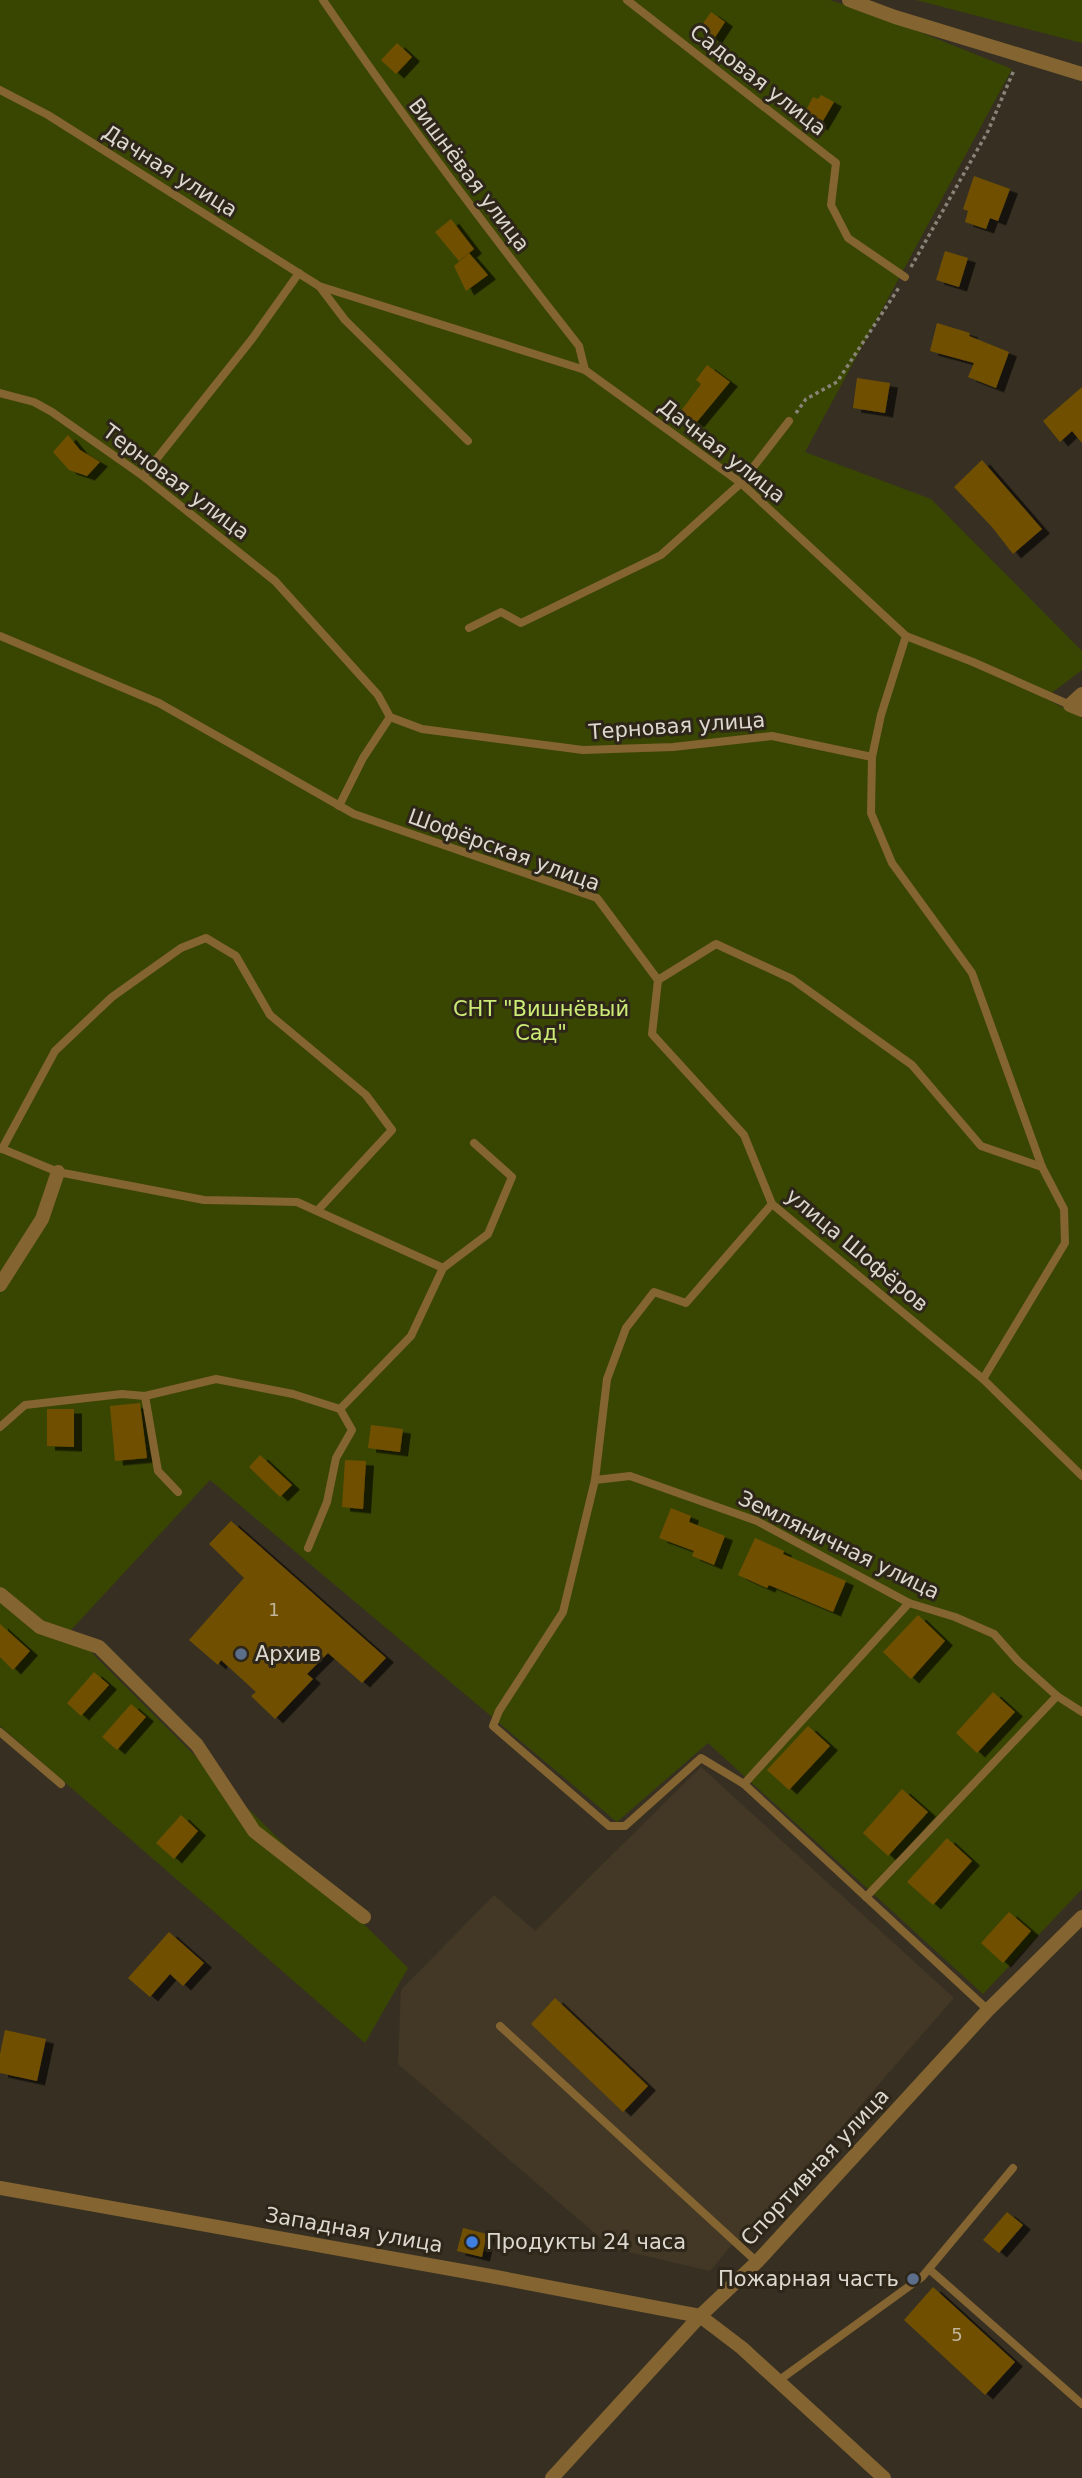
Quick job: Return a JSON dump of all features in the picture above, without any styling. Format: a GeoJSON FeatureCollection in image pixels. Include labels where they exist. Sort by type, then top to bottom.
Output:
{"type":"FeatureCollection","features":[{"type":"Feature","properties":{"kind":"street"},"geometry":{"type":"LineString","coordinates":[[849,0],[1082,74]]}},
{"type":"Feature","properties":{"kind":"street"},"geometry":{"type":"LineString","coordinates":[[1076,708],[1082,694]]}},
{"type":"Feature","properties":{"kind":"street"},"geometry":{"type":"LineString","coordinates":[[0,1285],[43,1219],[58,1172]]}},
{"type":"Feature","properties":{"kind":"street"},"geometry":{"type":"LineString","coordinates":[[0,1594],[40,1627],[99,1647],[197,1745],[254,1831],[364,1917]]}},
{"type":"Feature","properties":{"kind":"street","name":"Спортивная улица"},"geometry":{"type":"LineString","coordinates":[[552,2478],[700,2316],[757,2262],[988,2010],[1082,1917]]}},
{"type":"Feature","properties":{"kind":"street","name":"Западная улица"},"geometry":{"type":"LineString","coordinates":[[0,2189],[700,2316]]}},
{"type":"Feature","properties":{"kind":"street"},"geometry":{"type":"LineString","coordinates":[[700,2316],[742,2347],[884,2478]]}},
{"type":"Feature","properties":{"kind":"lane","name":"Вишнёвая улица"},"geometry":{"type":"LineString","coordinates":[[323,0],[388,95],[482,223],[579,346],[585,370]]}},
{"type":"Feature","properties":{"kind":"lane","name":"Садовая улица"},"geometry":{"type":"LineString","coordinates":[[626,0],[836,163],[831,205],[848,238],[905,277]]}},
{"type":"Feature","properties":{"kind":"lane","name":"Дачная улица"},"geometry":{"type":"LineString","coordinates":[[0,90],[48,114],[319,286],[585,370],[741,483],[906,636],[973,662],[1076,708]]}},
{"type":"Feature","properties":{"kind":"lane"},"geometry":{"type":"LineString","coordinates":[[143,476],[236,360],[299,273]]}},
{"type":"Feature","properties":{"kind":"lane","name":"Дачная улица"},"geometry":{"type":"LineString","coordinates":[[319,286],[345,320],[468,440]]}},
{"type":"Feature","properties":{"kind":"lane","name":"Терновая улица"},"geometry":{"type":"LineString","coordinates":[[0,393],[34,402],[52,412],[143,476],[275,581],[378,695],[390,717],[422,729],[583,750],[673,747],[772,736],[873,757]]}},
{"type":"Feature","properties":{"kind":"lane"},"geometry":{"type":"LineString","coordinates":[[469,628],[501,612],[521,623],[661,555],[741,483],[789,421]]}},
{"type":"Feature","properties":{"kind":"lane","name":"Шофёрская улица"},"geometry":{"type":"LineString","coordinates":[[0,636],[159,703],[354,814],[597,898],[658,980]]}},
{"type":"Feature","properties":{"kind":"lane"},"geometry":{"type":"LineString","coordinates":[[906,636],[881,715],[873,757],[871,813],[892,863],[972,973],[1042,1167],[1064,1209],[1065,1243],[983,1379]]}},
{"type":"Feature","properties":{"kind":"lane"},"geometry":{"type":"LineString","coordinates":[[339,806],[363,758],[390,717]]}},
{"type":"Feature","properties":{"kind":"lane"},"geometry":{"type":"LineString","coordinates":[[318,1210],[392,1130],[366,1095],[270,1015],[236,956],[206,938],[181,948],[112,997],[55,1051],[1,1149],[58,1172],[204,1200],[297,1202],[443,1268]]}},
{"type":"Feature","properties":{"kind":"lane"},"geometry":{"type":"LineString","coordinates":[[658,980],[716,944],[792,979],[912,1065],[981,1146],[1042,1167]]}},
{"type":"Feature","properties":{"kind":"lane","name":"улица Шофёров"},"geometry":{"type":"LineString","coordinates":[[658,980],[652,1034],[744,1135],[772,1204],[983,1379],[1082,1476]]}},
{"type":"Feature","properties":{"kind":"lane"},"geometry":{"type":"LineString","coordinates":[[340,1409],[411,1336],[443,1268],[488,1234],[512,1177],[474,1143]]}},
{"type":"Feature","properties":{"kind":"lane"},"geometry":{"type":"LineString","coordinates":[[772,1204],[686,1303],[654,1292],[626,1328],[607,1380],[595,1480],[563,1612],[499,1711],[493,1726],[609,1826],[625,1826],[701,1758],[744,1784],[988,2010]]}},
{"type":"Feature","properties":{"kind":"lane"},"geometry":{"type":"LineString","coordinates":[[0,1427],[25,1405],[122,1394],[145,1396],[216,1379],[293,1394],[340,1409],[352,1430],[337,1458],[327,1502],[308,1548]]}},
{"type":"Feature","properties":{"kind":"lane"},"geometry":{"type":"LineString","coordinates":[[145,1396],[158,1471],[178,1492]]}},
{"type":"Feature","properties":{"kind":"lane","name":"Земляничная улица"},"geometry":{"type":"LineString","coordinates":[[595,1480],[630,1476],[757,1521],[909,1602],[955,1617],[994,1634],[1018,1661],[1057,1696],[1082,1712]]}},
{"type":"Feature","properties":{"kind":"lane"},"geometry":{"type":"LineString","coordinates":[[744,1784],[909,1602]]}},
{"type":"Feature","properties":{"kind":"lane"},"geometry":{"type":"LineString","coordinates":[[866,1897],[1057,1696]]}},
{"type":"Feature","properties":{"kind":"lane"},"geometry":{"type":"LineString","coordinates":[[0,1732],[61,1784]]}},
{"type":"Feature","properties":{"kind":"lane"},"geometry":{"type":"LineString","coordinates":[[500,2026],[757,2262]]}},
{"type":"Feature","properties":{"kind":"lane"},"geometry":{"type":"LineString","coordinates":[[778,2381],[922,2277],[1013,2168]]}},
{"type":"Feature","properties":{"kind":"lane"},"geometry":{"type":"LineString","coordinates":[[929,2269],[1082,2404]]}},
{"type":"Feature","properties":{"kind":"path"},"geometry":{"type":"LineString","coordinates":[[789,421],[806,399],[837,382],[905,277],[988,131],[1021,55]]}},
{"type":"Feature","properties":{"kind":"shaded area"},"geometry":{"type":"Polygon","coordinates":[[[701,1767],[954,1998],[758,2223],[731,2246],[710,2271],[612,2248],[398,2064],[401,1990],[494,1895],[535,1931],[701,1767]]]}},
{"type":"Feature","properties":{"kind":"green space","name":"СНТ \"Вишнёвый Сад\""},"geometry":{"type":"Polygon","coordinates":[[[0,0],[830,0],[887,19],[1012,69],[805,452],[931,499],[1082,651],[1082,670],[1045,698],[1082,718],[1082,1889],[983,1994],[708,1743],[617,1822],[210,1480],[70,1631],[408,1968],[365,2043],[0,1726],[0,0]]]}},
{"type":"Feature","properties":{"kind":"green space"},"geometry":{"type":"Polygon","coordinates":[[[916,0],[1082,0],[1082,43],[916,0]]]}},
{"type":"Feature","properties":{"kind":"building"},"geometry":{"type":"Polygon","coordinates":[[[711,12],[725,22],[714,39],[699,29],[711,12]]]}},
{"type":"Feature","properties":{"kind":"building"},"geometry":{"type":"Polygon","coordinates":[[[397,43],[412,57],[396,74],[381,60],[397,43]]]}},
{"type":"Feature","properties":{"kind":"building"},"geometry":{"type":"Polygon","coordinates":[[[821,95],[834,102],[820,126],[803,116],[813,97],[818,99],[821,95]]]}},
{"type":"Feature","properties":{"kind":"building"},"geometry":{"type":"Polygon","coordinates":[[[974,176],[1010,189],[998,221],[990,218],[986,229],[965,222],[968,211],[963,209],[974,176]]]}},
{"type":"Feature","properties":{"kind":"building"},"geometry":{"type":"Polygon","coordinates":[[[451,219],[474,249],[459,261],[435,232],[451,219]]]}},
{"type":"Feature","properties":{"kind":"building"},"geometry":{"type":"Polygon","coordinates":[[[945,251],[968,258],[959,287],[936,280],[945,251]]]}},
{"type":"Feature","properties":{"kind":"building"},"geometry":{"type":"Polygon","coordinates":[[[469,253],[488,275],[466,291],[454,266],[469,253]]]}},
{"type":"Feature","properties":{"kind":"building"},"geometry":{"type":"Polygon","coordinates":[[[937,323],[970,333],[969,336],[1009,352],[996,388],[968,377],[974,363],[930,351],[937,323]]]}},
{"type":"Feature","properties":{"kind":"building"},"geometry":{"type":"Polygon","coordinates":[[[707,365],[730,382],[696,423],[681,411],[701,384],[696,380],[707,365]]]}},
{"type":"Feature","properties":{"kind":"building"},"geometry":{"type":"Polygon","coordinates":[[[857,378],[890,383],[885,413],[853,408],[857,378]]]}},
{"type":"Feature","properties":{"kind":"building"},"geometry":{"type":"Polygon","coordinates":[[[1082,387],[1082,443],[1072,431],[1060,442],[1043,421],[1082,387]]]}},
{"type":"Feature","properties":{"kind":"building"},"geometry":{"type":"Polygon","coordinates":[[[68,435],[80,450],[100,462],[87,476],[69,470],[53,452],[68,435]]]}},
{"type":"Feature","properties":{"kind":"building"},"geometry":{"type":"Polygon","coordinates":[[[982,460],[1042,529],[1013,554],[954,487],[982,460]]]}},
{"type":"Feature","properties":{"kind":"building"},"geometry":{"type":"Polygon","coordinates":[[[140,1403],[147,1458],[115,1461],[110,1406],[140,1403]]]}},
{"type":"Feature","properties":{"kind":"building"},"geometry":{"type":"Polygon","coordinates":[[[47,1409],[74,1409],[74,1447],[47,1446],[47,1409]]]}},
{"type":"Feature","properties":{"kind":"building"},"geometry":{"type":"Polygon","coordinates":[[[371,1425],[403,1429],[400,1452],[368,1448],[371,1425]]]}},
{"type":"Feature","properties":{"kind":"building"},"geometry":{"type":"Polygon","coordinates":[[[260,1455],[292,1485],[280,1497],[249,1467],[260,1455]]]}},
{"type":"Feature","properties":{"kind":"building"},"geometry":{"type":"Polygon","coordinates":[[[345,1460],[366,1461],[363,1509],[342,1507],[345,1460]]]}},
{"type":"Feature","properties":{"kind":"building"},"geometry":{"type":"Polygon","coordinates":[[[671,1508],[691,1516],[689,1522],[725,1536],[714,1565],[692,1556],[694,1551],[659,1538],[671,1508]]]}},
{"type":"Feature","properties":{"kind":"building"},"geometry":{"type":"Polygon","coordinates":[[[231,1521],[386,1658],[362,1683],[328,1653],[307,1674],[313,1679],[275,1719],[251,1696],[256,1692],[221,1660],[218,1665],[189,1640],[244,1578],[209,1544],[231,1521]]]}},
{"type":"Feature","properties":{"kind":"building"},"geometry":{"type":"Polygon","coordinates":[[[755,1538],[784,1551],[783,1554],[846,1581],[833,1612],[738,1575],[755,1538]]]}},
{"type":"Feature","properties":{"kind":"building"},"geometry":{"type":"Polygon","coordinates":[[[918,1615],[945,1641],[911,1679],[883,1652],[918,1615]]]}},
{"type":"Feature","properties":{"kind":"building"},"geometry":{"type":"Polygon","coordinates":[[[0,1624],[30,1651],[13,1670],[0,1657],[0,1624]]]}},
{"type":"Feature","properties":{"kind":"building"},"geometry":{"type":"Polygon","coordinates":[[[94,1672],[109,1685],[81,1716],[67,1703],[94,1672]]]}},
{"type":"Feature","properties":{"kind":"building"},"geometry":{"type":"Polygon","coordinates":[[[993,1692],[1015,1712],[977,1753],[956,1733],[993,1692]]]}},
{"type":"Feature","properties":{"kind":"building"},"geometry":{"type":"Polygon","coordinates":[[[131,1704],[146,1717],[117,1750],[102,1737],[131,1704]]]}},
{"type":"Feature","properties":{"kind":"building"},"geometry":{"type":"Polygon","coordinates":[[[808,1726],[830,1746],[789,1790],[767,1770],[808,1726]]]}},
{"type":"Feature","properties":{"kind":"building"},"geometry":{"type":"Polygon","coordinates":[[[902,1789],[928,1812],[888,1856],[863,1833],[902,1789]]]}},
{"type":"Feature","properties":{"kind":"building"},"geometry":{"type":"Polygon","coordinates":[[[181,1815],[198,1831],[174,1859],[156,1843],[181,1815]]]}},
{"type":"Feature","properties":{"kind":"building"},"geometry":{"type":"Polygon","coordinates":[[[947,1838],[972,1861],[933,1905],[907,1882],[947,1838]]]}},
{"type":"Feature","properties":{"kind":"building"},"geometry":{"type":"Polygon","coordinates":[[[1009,1912],[1031,1931],[1003,1963],[981,1943],[1009,1912]]]}},
{"type":"Feature","properties":{"kind":"building"},"geometry":{"type":"Polygon","coordinates":[[[169,1932],[204,1963],[183,1986],[170,1974],[150,1997],[128,1978],[169,1932]]]}},
{"type":"Feature","properties":{"kind":"building"},"geometry":{"type":"Polygon","coordinates":[[[555,1998],[648,2086],[623,2112],[531,2024],[555,1998]]]}},
{"type":"Feature","properties":{"kind":"building"},"geometry":{"type":"Polygon","coordinates":[[[5,2030],[46,2039],[37,2081],[0,2073],[0,2054],[5,2030]]]}},
{"type":"Feature","properties":{"kind":"building"},"geometry":{"type":"Polygon","coordinates":[[[1007,2212],[1023,2225],[999,2253],[983,2240],[1007,2212]]]}},
{"type":"Feature","properties":{"kind":"building","name":"Продукты 24 часа"},"geometry":{"type":"Polygon","coordinates":[[[463,2228],[487,2234],[482,2257],[457,2251],[463,2228]]]}},
{"type":"Feature","properties":{"kind":"building"},"geometry":{"type":"Polygon","coordinates":[[[933,2287],[1015,2362],[985,2395],[904,2320],[933,2287]]]}},
{"type":"Feature","properties":{"kind":"place","name":"Архив"},"geometry":{"type":"Point","coordinates":[241,1654]}},
{"type":"Feature","properties":{"kind":"place","name":"Продукты 24 часа"},"geometry":{"type":"Point","coordinates":[472,2242]}},
{"type":"Feature","properties":{"kind":"place","name":"Пожарная часть"},"geometry":{"type":"Point","coordinates":[913,2279]}}]}
